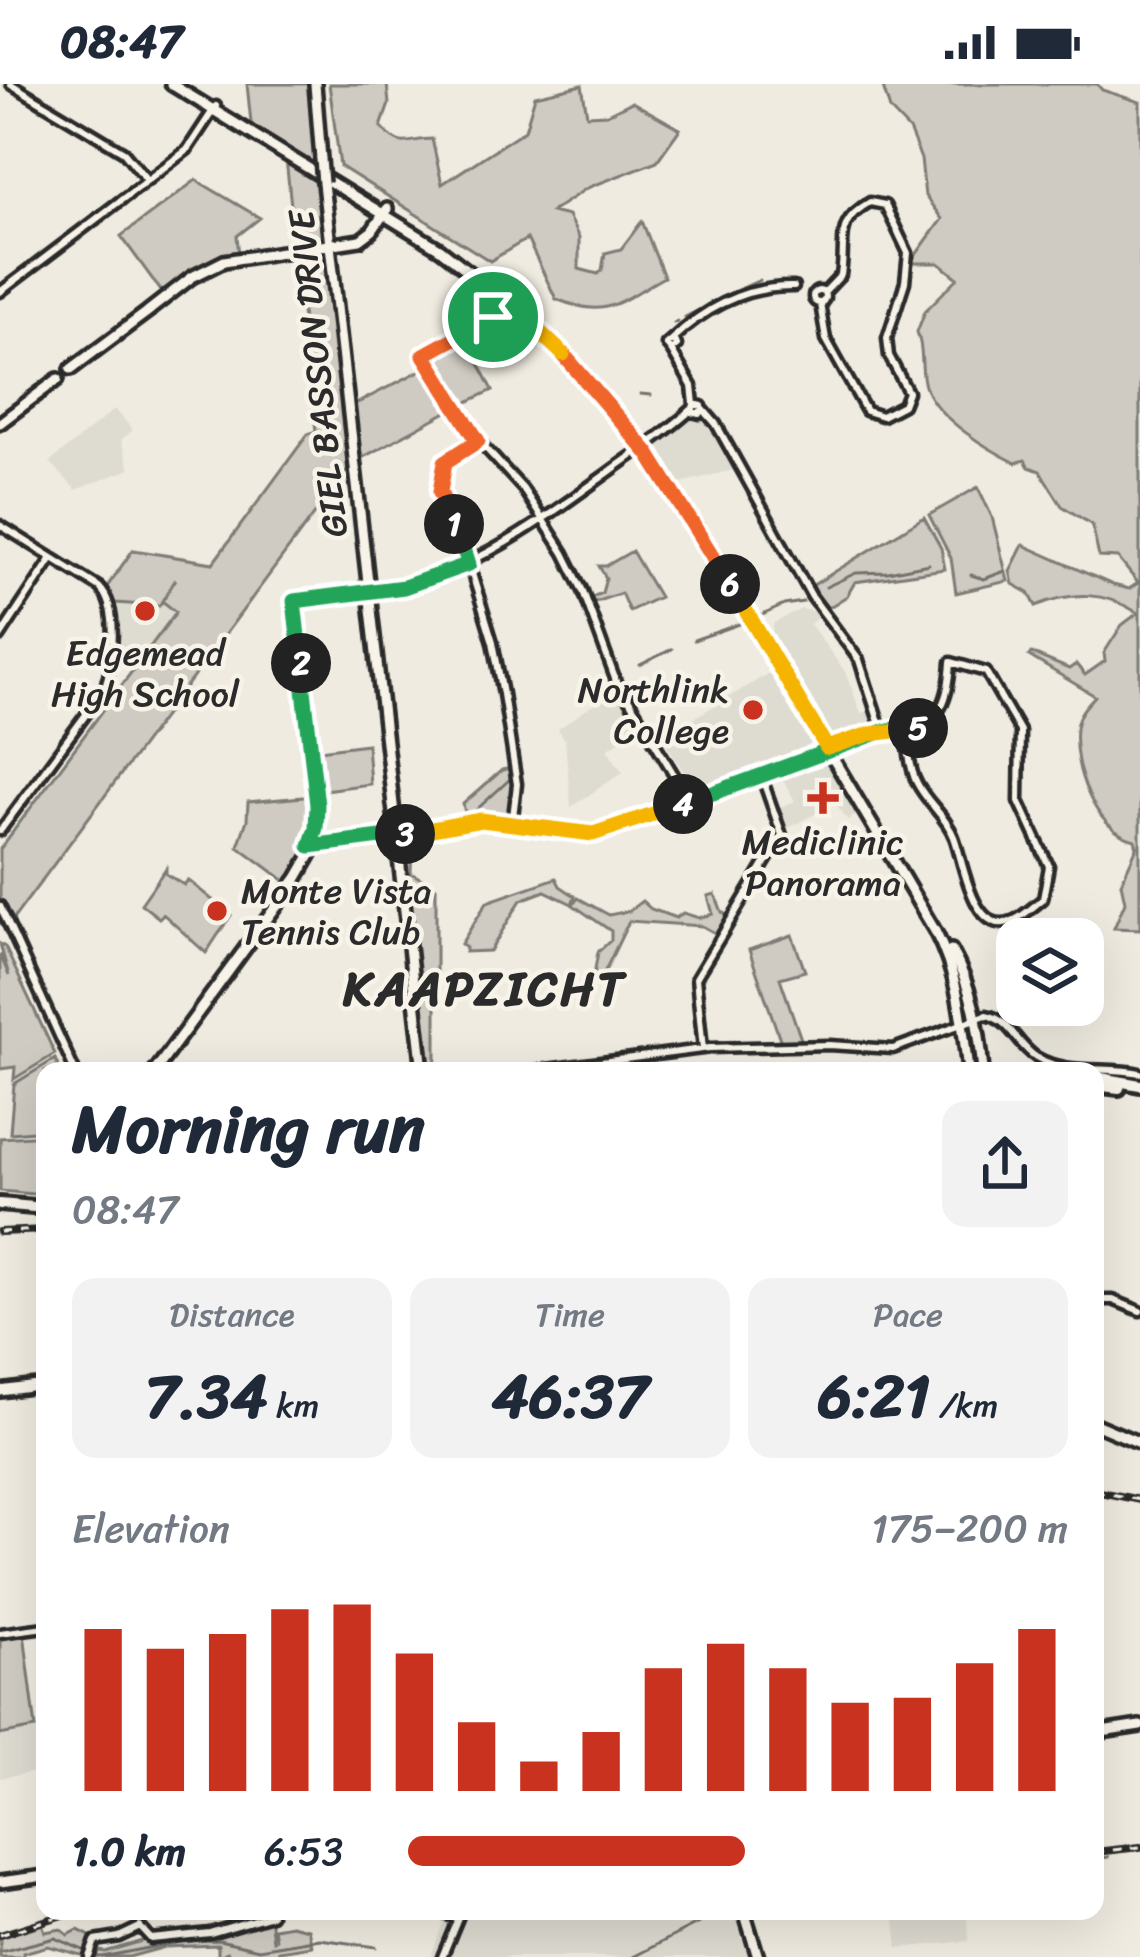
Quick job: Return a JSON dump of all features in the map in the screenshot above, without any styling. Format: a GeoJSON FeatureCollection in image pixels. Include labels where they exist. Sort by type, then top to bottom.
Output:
{"type":"FeatureCollection","features":[{"type":"Feature","properties":{"kind":"highway"},"geometry":{"type":"LineString","coordinates":[[1104,1083],[1140,1088]]}},
{"type":"Feature","properties":{"kind":"highway"},"geometry":{"type":"LineString","coordinates":[[0,1207],[36,1211]]}},
{"type":"Feature","properties":{"kind":"main road"},"geometry":{"type":"LineString","coordinates":[[171,84],[440,248],[510,300],[586,371],[699,524],[826,753],[944,948],[956,980],[966,1062]]}},
{"type":"Feature","properties":{"kind":"main road"},"geometry":{"type":"LineString","coordinates":[[181,84],[214,107]]}},
{"type":"Feature","properties":{"kind":"main road","name":"GIEL BASSON DRIVE"},"geometry":{"type":"LineString","coordinates":[[314,84],[328,245],[424,1062]]}},
{"type":"Feature","properties":{"kind":"main road"},"geometry":{"type":"LineString","coordinates":[[0,423],[194,276],[232,258],[364,238],[386,211]]}},
{"type":"Feature","properties":{"kind":"main road"},"geometry":{"type":"LineString","coordinates":[[162,1062],[292,886],[313,845],[317,797],[294,601],[369,592]]}},
{"type":"Feature","properties":{"kind":"main road"},"geometry":{"type":"LineString","coordinates":[[826,753],[959,965],[977,1014],[982,1062]]}},
{"type":"Feature","properties":{"kind":"main road"},"geometry":{"type":"LineString","coordinates":[[0,1393],[36,1388]]}},
{"type":"Feature","properties":{"kind":"main road"},"geometry":{"type":"LineString","coordinates":[[1104,1427],[1140,1441]]}},
{"type":"Feature","properties":{"kind":"main road"},"geometry":{"type":"LineString","coordinates":[[1104,1732],[1140,1728]]}},
{"type":"Feature","properties":{"kind":"main road"},"geometry":{"type":"LineString","coordinates":[[0,1881],[36,1876]]}},
{"type":"Feature","properties":{"kind":"main road"},"geometry":{"type":"LineString","coordinates":[[749,1920],[760,1957]]}},
{"type":"Feature","properties":{"kind":"street"},"geometry":{"type":"LineString","coordinates":[[13,84],[126,154],[147,178]]}},
{"type":"Feature","properties":{"kind":"street"},"geometry":{"type":"LineString","coordinates":[[0,290],[191,146],[214,107]]}},
{"type":"Feature","properties":{"kind":"street"},"geometry":{"type":"LineString","coordinates":[[313,845],[474,818],[593,830],[889,731],[934,718],[947,698],[951,662],[986,672],[1020,731],[1018,801],[1048,866],[1042,900],[1012,921],[1000,922],[970,894],[955,838],[915,780],[889,731],[859,660],[812,597],[698,410],[675,343],[693,319],[745,292],[793,285],[820,304],[826,339],[865,410],[882,416],[903,405],[908,392],[889,356],[887,338],[905,282],[908,253],[886,205],[873,201],[851,212],[843,232],[841,275],[824,293],[810,294]]}},
{"type":"Feature","properties":{"kind":"street"},"geometry":{"type":"LineString","coordinates":[[820,304],[824,293]]}},
{"type":"Feature","properties":{"kind":"street"},"geometry":{"type":"LineString","coordinates":[[510,300],[496,315],[424,355],[478,441],[520,484],[544,520],[577,577],[619,685],[689,799]]}},
{"type":"Feature","properties":{"kind":"street"},"geometry":{"type":"LineString","coordinates":[[369,592],[412,585],[469,564],[544,520],[698,410]]}},
{"type":"Feature","properties":{"kind":"street"},"geometry":{"type":"LineString","coordinates":[[478,441],[446,459],[440,489],[493,642],[517,784],[512,823]]}},
{"type":"Feature","properties":{"kind":"street"},"geometry":{"type":"LineString","coordinates":[[0,525],[109,597],[109,673],[98,700],[0,831]]}},
{"type":"Feature","properties":{"kind":"street"},"geometry":{"type":"LineString","coordinates":[[0,637],[52,558]]}},
{"type":"Feature","properties":{"kind":"street"},"geometry":{"type":"LineString","coordinates":[[797,768],[826,753]]}},
{"type":"Feature","properties":{"kind":"street"},"geometry":{"type":"LineString","coordinates":[[759,775],[826,753]]}},
{"type":"Feature","properties":{"kind":"street"},"geometry":{"type":"LineString","coordinates":[[701,1049],[692,977],[778,836],[759,775]]}},
{"type":"Feature","properties":{"kind":"street"},"geometry":{"type":"LineString","coordinates":[[0,906],[71,1062]]}},
{"type":"Feature","properties":{"kind":"street"},"geometry":{"type":"LineString","coordinates":[[601,1062],[701,1049],[898,1049],[977,1014],[997,1017],[1027,1048],[1051,1062]]}},
{"type":"Feature","properties":{"kind":"street"},"geometry":{"type":"LineString","coordinates":[[1104,1069],[1140,1072]]}},
{"type":"Feature","properties":{"kind":"street"},"geometry":{"type":"LineString","coordinates":[[1104,1300],[1140,1311]]}},
{"type":"Feature","properties":{"kind":"street"},"geometry":{"type":"LineString","coordinates":[[0,1633],[36,1628]]}},
{"type":"Feature","properties":{"kind":"street"},"geometry":{"type":"LineString","coordinates":[[90,1953],[95,1940],[119,1937],[140,1927],[151,1939],[209,1934],[250,1920]]}},
{"type":"Feature","properties":{"kind":"street"},"geometry":{"type":"LineString","coordinates":[[442,1957],[456,1920]]}},
{"type":"Feature","properties":{"kind":"shaded area"},"geometry":{"type":"Polygon","coordinates":[[[247,84],[311,84],[324,241],[295,243],[286,159],[251,123],[247,84]]]}},
{"type":"Feature","properties":{"kind":"shaded area"},"geometry":{"type":"Polygon","coordinates":[[[329,84],[387,84],[389,104],[381,127],[400,142],[432,139],[442,184],[525,130],[535,96],[582,85],[587,115],[607,114],[632,102],[680,129],[657,161],[587,188],[551,212],[568,216],[579,238],[579,269],[598,274],[605,253],[621,249],[642,221],[664,277],[612,305],[588,308],[556,299],[527,239],[490,261],[340,166],[329,84]]]}},
{"type":"Feature","properties":{"kind":"shaded area"},"geometry":{"type":"Polygon","coordinates":[[[882,84],[1097,84],[1102,90],[1140,102],[1140,929],[1114,928],[1125,902],[1121,883],[1137,847],[1135,840],[1121,834],[1097,811],[1078,760],[1077,723],[1095,696],[1029,656],[1069,669],[1076,664],[1085,675],[1105,661],[1104,653],[1122,625],[1138,613],[1088,596],[1036,606],[1029,593],[1013,584],[1010,571],[1023,545],[1113,585],[1129,589],[1138,583],[1118,558],[1099,557],[1092,525],[1062,506],[1040,471],[1025,460],[1016,463],[992,450],[932,401],[917,332],[925,311],[958,278],[939,263],[910,263],[942,219],[925,196],[921,159],[909,130],[890,110],[882,84]]]}},
{"type":"Feature","properties":{"kind":"shaded area"},"geometry":{"type":"Polygon","coordinates":[[[196,180],[260,218],[237,236],[239,255],[164,295],[121,236],[196,180]]]}},
{"type":"Feature","properties":{"kind":"shaded area"},"geometry":{"type":"Polygon","coordinates":[[[325,251],[351,465],[11,922],[0,903],[0,849],[176,612],[162,601],[159,606],[115,603],[107,587],[133,550],[213,563],[308,434],[316,431],[295,252],[325,251]]]}},
{"type":"Feature","properties":{"kind":"shaded area"},"geometry":{"type":"Polygon","coordinates":[[[468,342],[493,390],[459,406],[430,363],[468,342]]]}},
{"type":"Feature","properties":{"kind":"shaded area"},"geometry":{"type":"Polygon","coordinates":[[[427,367],[454,408],[356,461],[350,407],[427,367]]]}},
{"type":"Feature","properties":{"kind":"shaded area"},"geometry":{"type":"Polygon","coordinates":[[[115,409],[133,430],[121,440],[130,469],[76,490],[50,462],[115,409]]]}},
{"type":"Feature","properties":{"kind":"shaded area"},"geometry":{"type":"Polygon","coordinates":[[[695,414],[706,414],[741,468],[677,484],[653,446],[695,414]]]}},
{"type":"Feature","properties":{"kind":"shaded area"},"geometry":{"type":"Polygon","coordinates":[[[978,487],[992,517],[1008,581],[956,593],[951,558],[929,515],[978,487]]]}},
{"type":"Feature","properties":{"kind":"shaded area"},"geometry":{"type":"Polygon","coordinates":[[[924,517],[941,548],[945,569],[855,582],[847,596],[825,610],[810,587],[924,517]]]}},
{"type":"Feature","properties":{"kind":"shaded area","name":"Edgemead High School"},"geometry":{"type":"Polygon","coordinates":[[[133,548],[214,561],[137,665],[115,658],[116,619],[111,597],[103,587],[133,548]]]}},
{"type":"Feature","properties":{"kind":"shaded area"},"geometry":{"type":"Polygon","coordinates":[[[632,551],[659,597],[629,611],[621,593],[589,604],[587,599],[602,593],[606,578],[599,566],[632,551]]]}},
{"type":"Feature","properties":{"kind":"shaded area"},"geometry":{"type":"Polygon","coordinates":[[[801,609],[822,613],[810,624],[845,672],[861,713],[873,711],[878,729],[835,741],[772,631],[774,623],[801,609]]]}},
{"type":"Feature","properties":{"kind":"shaded area","name":"Northlink College"},"geometry":{"type":"Polygon","coordinates":[[[776,669],[821,748],[697,793],[662,737],[776,669]]]}},
{"type":"Feature","properties":{"kind":"shaded area"},"geometry":{"type":"Polygon","coordinates":[[[615,690],[641,727],[607,749],[623,772],[571,807],[565,740],[558,729],[615,690]]]}},
{"type":"Feature","properties":{"kind":"shaded area"},"geometry":{"type":"Polygon","coordinates":[[[367,744],[370,784],[324,790],[319,750],[367,744]]]}},
{"type":"Feature","properties":{"kind":"shaded area","name":"Mediclinic Panorama"},"geometry":{"type":"Polygon","coordinates":[[[824,758],[830,760],[860,813],[848,820],[835,803],[783,831],[775,810],[795,801],[780,775],[824,758]]]}},
{"type":"Feature","properties":{"kind":"shaded area"},"geometry":{"type":"Polygon","coordinates":[[[511,768],[515,782],[509,819],[466,817],[463,804],[502,770],[511,768]]]}},
{"type":"Feature","properties":{"kind":"shaded area"},"geometry":{"type":"Polygon","coordinates":[[[315,796],[309,842],[289,884],[238,846],[248,802],[315,796]]]}},
{"type":"Feature","properties":{"kind":"shaded area"},"geometry":{"type":"Polygon","coordinates":[[[433,830],[412,837],[411,873],[436,887],[436,1062],[428,1062],[419,1017],[400,839],[433,830]]]}},
{"type":"Feature","properties":{"kind":"shaded area"},"geometry":{"type":"Polygon","coordinates":[[[166,868],[166,874],[184,885],[188,880],[231,915],[206,953],[163,914],[159,918],[141,904],[166,868]]]}},
{"type":"Feature","properties":{"kind":"shaded area"},"geometry":{"type":"Polygon","coordinates":[[[556,878],[575,896],[572,904],[545,891],[521,900],[490,951],[465,952],[461,944],[487,902],[556,878]]]}},
{"type":"Feature","properties":{"kind":"shaded area"},"geometry":{"type":"Polygon","coordinates":[[[715,894],[728,916],[717,934],[702,926],[629,921],[603,975],[594,975],[598,952],[611,940],[611,931],[573,905],[578,898],[609,915],[629,911],[642,901],[676,918],[683,913],[699,918],[713,914],[708,896],[715,894]]]}},
{"type":"Feature","properties":{"kind":"shaded area"},"geometry":{"type":"Polygon","coordinates":[[[792,935],[805,971],[780,978],[803,1045],[782,1045],[749,950],[792,935]]]}},
{"type":"Feature","properties":{"kind":"shaded area"},"geometry":{"type":"Polygon","coordinates":[[[0,944],[55,1054],[14,1079],[15,1067],[0,1069],[0,954],[9,976],[0,944]]]}},
{"type":"Feature","properties":{"kind":"shaded area"},"geometry":{"type":"Polygon","coordinates":[[[36,1071],[36,1131],[10,1133],[14,1084],[36,1071]]]}},
{"type":"Feature","properties":{"kind":"shaded area"},"geometry":{"type":"Polygon","coordinates":[[[36,1136],[36,1194],[0,1191],[0,1138],[36,1136]]]}},
{"type":"Feature","properties":{"kind":"shaded area"},"geometry":{"type":"Polygon","coordinates":[[[24,1633],[36,1728],[0,1735],[0,1637],[24,1633]]]}},
{"type":"Feature","properties":{"kind":"shaded area"},"geometry":{"type":"Polygon","coordinates":[[[30,1681],[36,1772],[0,1778],[0,1685],[30,1681]]]}},
{"type":"Feature","properties":{"kind":"shaded area"},"geometry":{"type":"Polygon","coordinates":[[[270,1920],[273,1941],[274,1928],[291,1925],[308,1929],[312,1946],[279,1951],[276,1957],[234,1957],[227,1952],[218,1957],[218,1945],[91,1957],[94,1950],[105,1952],[149,1939],[209,1934],[270,1920]]]}},
{"type":"Feature","properties":{"kind":"shaded area"},"geometry":{"type":"Polygon","coordinates":[[[444,1920],[741,1920],[754,1957],[431,1957],[444,1920]]]}},
{"type":"Feature","properties":{"kind":"shaded area"},"geometry":{"type":"Polygon","coordinates":[[[895,1920],[967,1920],[969,1941],[898,1948],[895,1920]]]}},
{"type":"Feature","properties":{"kind":"shaded area"},"geometry":{"type":"Polygon","coordinates":[[[42,1923],[45,1932],[61,1929],[68,1935],[78,1930],[92,1937],[88,1957],[48,1946],[23,1953],[23,1957],[0,1957],[0,1936],[42,1923]]]}},
{"type":"Feature","properties":{"kind":"waterway"},"geometry":{"type":"LineString","coordinates":[[729,294],[760,280]]}},
{"type":"Feature","properties":{"kind":"waterway"},"geometry":{"type":"LineString","coordinates":[[685,317],[722,298]]}},
{"type":"Feature","properties":{"kind":"waterway"},"geometry":{"type":"LineString","coordinates":[[640,394],[651,395]]}},
{"type":"Feature","properties":{"kind":"waterway"},"geometry":{"type":"LineString","coordinates":[[826,587],[856,573],[929,564]]}},
{"type":"Feature","properties":{"kind":"waterway"},"geometry":{"type":"LineString","coordinates":[[971,575],[984,579],[1005,571]]}},
{"type":"Feature","properties":{"kind":"waterway"},"geometry":{"type":"LineString","coordinates":[[758,617],[803,602]]}},
{"type":"Feature","properties":{"kind":"waterway"},"geometry":{"type":"LineString","coordinates":[[694,640],[745,622]]}},
{"type":"Feature","properties":{"kind":"waterway"},"geometry":{"type":"LineString","coordinates":[[640,665],[672,649]]}},
{"type":"Feature","properties":{"kind":"waterway"},"geometry":{"type":"LineString","coordinates":[[474,812],[510,779]]}},
{"type":"Feature","properties":{"kind":"waterway"},"geometry":{"type":"LineString","coordinates":[[1104,1858],[1108,1857]]}},
{"type":"Feature","properties":{"kind":"waterway"},"geometry":{"type":"LineString","coordinates":[[633,1957],[705,1920]]}},
{"type":"Feature","properties":{"kind":"waterway"},"geometry":{"type":"LineString","coordinates":[[0,1952],[55,1938],[99,1957]]}},
{"type":"Feature","properties":{"kind":"waterway"},"geometry":{"type":"LineString","coordinates":[[102,1957],[184,1941],[219,1940],[259,1949],[320,1939],[376,1947]]}},
{"type":"Feature","properties":{"kind":"railway"},"geometry":{"type":"LineString","coordinates":[[0,1232],[36,1230]]}},
{"type":"Feature","properties":{"kind":"railway"},"geometry":{"type":"LineString","coordinates":[[1104,1493],[1140,1500]]}},
{"type":"Feature","properties":{"kind":"railway"},"geometry":{"type":"LineString","coordinates":[[1104,1851],[1140,1847]]}},
{"type":"Feature","properties":{"kind":"railway"},"geometry":{"type":"LineString","coordinates":[[0,1935],[48,1920]]}},
{"type":"Feature","properties":{"kind":"place","name":"Edgemead High School"},"geometry":{"type":"Point","coordinates":[145,611]}},
{"type":"Feature","properties":{"kind":"place","name":"Northlink College"},"geometry":{"type":"Point","coordinates":[753,710]}},
{"type":"Feature","properties":{"kind":"place","name":"Mediclinic Panorama"},"geometry":{"type":"Point","coordinates":[823,798]}},
{"type":"Feature","properties":{"kind":"place","name":"Monte Vista Tennis Club"},"geometry":{"type":"Point","coordinates":[217,911]}},
{"type":"Feature","properties":{"kind":"district","name":"KAAPZICHT"},"geometry":{"type":"Point","coordinates":[485,988]}},
{"type":"Feature","properties":{"kind":"route"},"geometry":{"type":"LineString","coordinates":[[493,317],[424,355],[478,441],[446,459],[440,489],[469,564],[404,587],[294,601],[317,805],[310,847],[481,820],[573,834],[599,833],[883,731],[934,718],[908,732],[883,731],[827,748],[696,526],[645,450],[579,370],[508,302],[493,317]]}}]}
